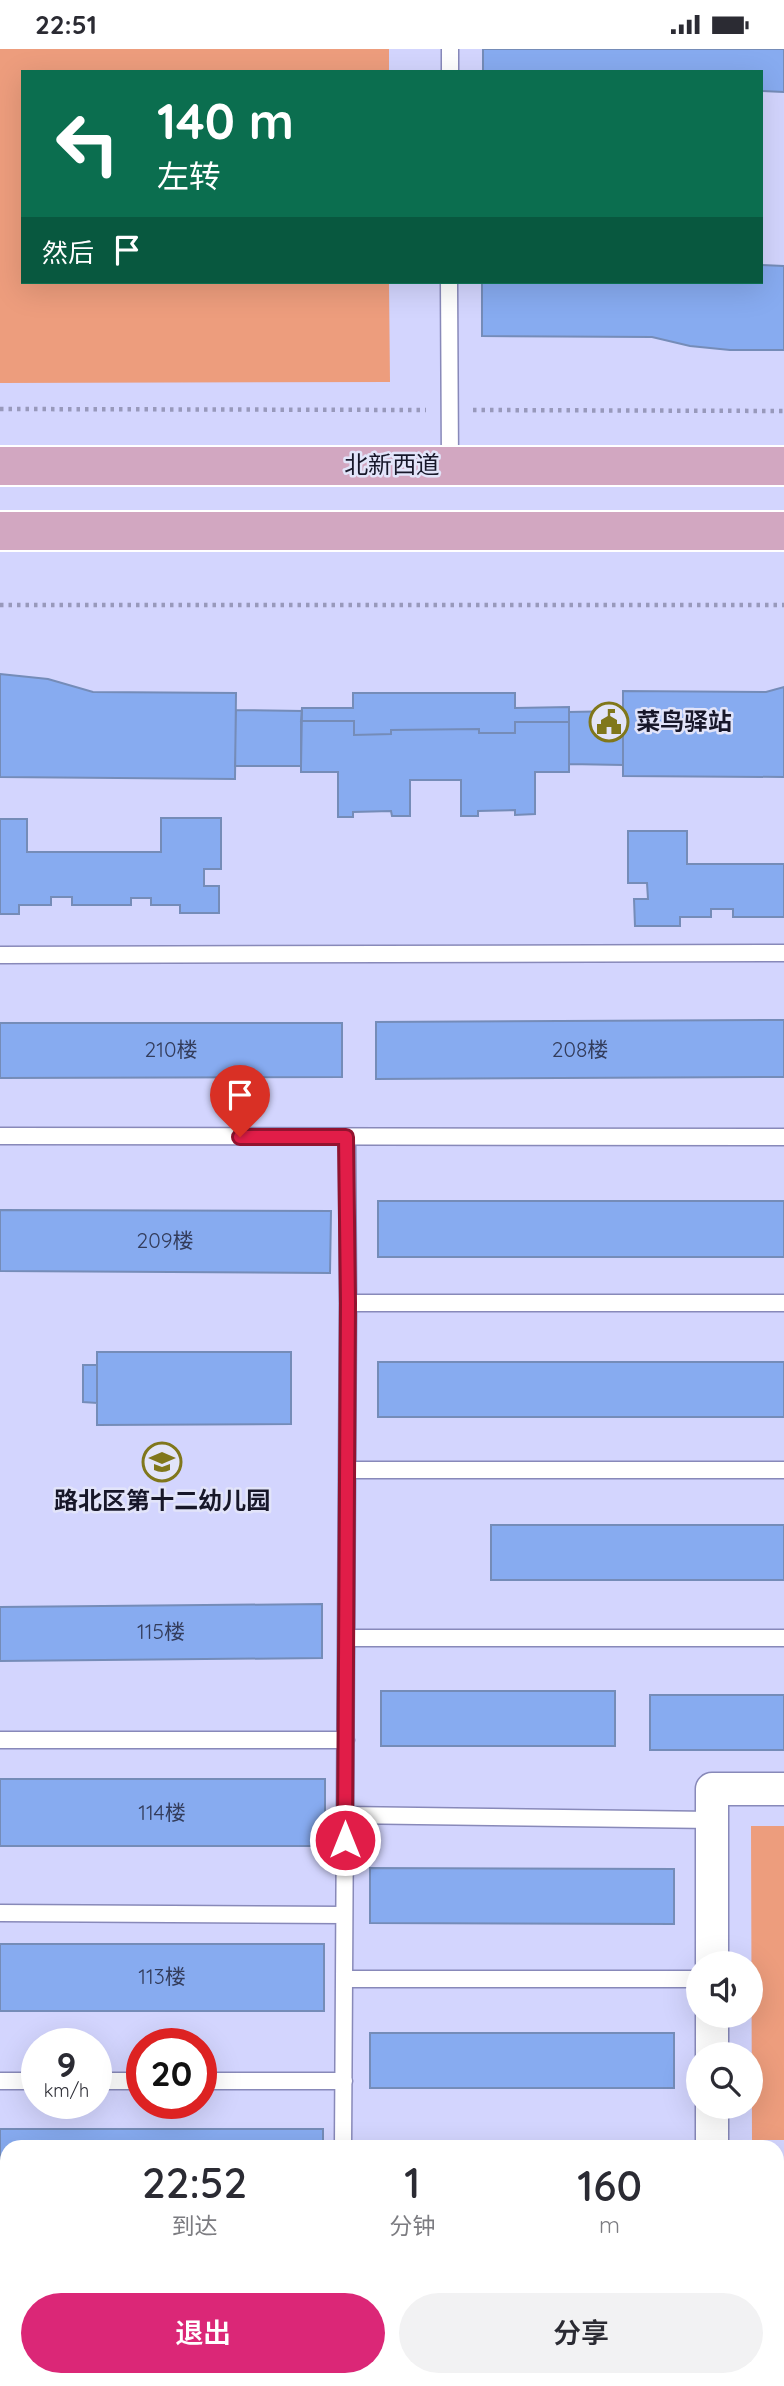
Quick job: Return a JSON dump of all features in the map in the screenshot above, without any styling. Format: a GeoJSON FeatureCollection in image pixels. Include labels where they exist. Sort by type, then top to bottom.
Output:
{"type":"FeatureCollection","features":[{"type":"Feature","properties":{"kind":"main road","name":"北新西道"},"geometry":{"type":"LineString","coordinates":[[0,466],[784,466]]}},
{"type":"Feature","properties":{"kind":"main road"},"geometry":{"type":"LineString","coordinates":[[0,531],[784,531]]}},
{"type":"Feature","properties":{"kind":"street"},"geometry":{"type":"LineString","coordinates":[[712,1951],[712,1789],[784,1789]]}},
{"type":"Feature","properties":{"kind":"street"},"geometry":{"type":"LineString","coordinates":[[712,2119],[712,2140]]}},
{"type":"Feature","properties":{"kind":"lane"},"geometry":{"type":"LineString","coordinates":[[450,49],[450,70]]}},
{"type":"Feature","properties":{"kind":"lane"},"geometry":{"type":"LineString","coordinates":[[449,284],[450,465]]}},
{"type":"Feature","properties":{"kind":"lane"},"geometry":{"type":"LineString","coordinates":[[0,954],[784,953]]}},
{"type":"Feature","properties":{"kind":"lane"},"geometry":{"type":"LineString","coordinates":[[0,1136],[784,1137]]}},
{"type":"Feature","properties":{"kind":"lane"},"geometry":{"type":"LineString","coordinates":[[343,2140],[348,1303],[346,1137]]}},
{"type":"Feature","properties":{"kind":"lane"},"geometry":{"type":"LineString","coordinates":[[348,1303],[784,1303]]}},
{"type":"Feature","properties":{"kind":"lane"},"geometry":{"type":"LineString","coordinates":[[347,1469],[784,1470]]}},
{"type":"Feature","properties":{"kind":"lane"},"geometry":{"type":"LineString","coordinates":[[346,1638],[784,1638]]}},
{"type":"Feature","properties":{"kind":"lane"},"geometry":{"type":"LineString","coordinates":[[0,1740],[346,1740]]}},
{"type":"Feature","properties":{"kind":"lane"},"geometry":{"type":"LineString","coordinates":[[345,1815],[712,1820]]}},
{"type":"Feature","properties":{"kind":"lane"},"geometry":{"type":"LineString","coordinates":[[0,1913],[344,1915]]}},
{"type":"Feature","properties":{"kind":"lane"},"geometry":{"type":"LineString","coordinates":[[344,1979],[686,1979]]}},
{"type":"Feature","properties":{"kind":"lane"},"geometry":{"type":"LineString","coordinates":[[0,2081],[21,2081]]}},
{"type":"Feature","properties":{"kind":"lane"},"geometry":{"type":"LineString","coordinates":[[217,2081],[344,2081]]}},
{"type":"Feature","properties":{"kind":"path"},"geometry":{"type":"LineString","coordinates":[[0,408],[784,411]]}},
{"type":"Feature","properties":{"kind":"path"},"geometry":{"type":"LineString","coordinates":[[0,605],[784,605]]}},
{"type":"Feature","properties":{"kind":"shaded area"},"geometry":{"type":"Polygon","coordinates":[[[0,49],[389,49],[389,70],[21,70],[21,284],[389,284],[390,382],[0,383],[0,49]]]}},
{"type":"Feature","properties":{"kind":"shaded area"},"geometry":{"type":"Polygon","coordinates":[[[751,1826],[784,1826],[784,2140],[752,2140],[752,2119],[763,2119],[763,2042],[752,2042],[752,2028],[763,2028],[763,1951],[751,1951],[751,1826]]]}},
{"type":"Feature","properties":{"kind":"building"},"geometry":{"type":"Polygon","coordinates":[[[483,49],[784,49],[784,92],[763,91],[763,70],[483,70],[483,49]]]}},
{"type":"Feature","properties":{"kind":"building"},"geometry":{"type":"Polygon","coordinates":[[[763,265],[784,266],[784,350],[730,350],[690,346],[652,337],[482,336],[482,284],[763,284],[763,265]]]}},
{"type":"Feature","properties":{"kind":"building"},"geometry":{"type":"Polygon","coordinates":[[[0,674],[48,679],[93,692],[236,693],[235,779],[0,777],[0,674]]]}},
{"type":"Feature","properties":{"kind":"building"},"geometry":{"type":"Polygon","coordinates":[[[784,687],[784,777],[623,776],[623,691],[766,692],[784,687]]]}},
{"type":"Feature","properties":{"kind":"building"},"geometry":{"type":"Polygon","coordinates":[[[353,693],[515,693],[515,708],[569,707],[569,722],[515,722],[515,733],[479,733],[479,729],[391,730],[391,734],[354,735],[354,721],[301,721],[302,708],[353,708],[353,693]]]}},
{"type":"Feature","properties":{"kind":"building"},"geometry":{"type":"Polygon","coordinates":[[[236,710],[302,711],[301,766],[235,766],[236,710]]]}},
{"type":"Feature","properties":{"kind":"building"},"geometry":{"type":"Polygon","coordinates":[[[623,711],[623,765],[569,764],[569,712],[623,711]]]}},
{"type":"Feature","properties":{"kind":"building"},"geometry":{"type":"Polygon","coordinates":[[[301,721],[354,721],[354,735],[391,734],[391,730],[479,729],[479,733],[515,733],[515,722],[569,722],[569,772],[535,772],[535,814],[515,815],[515,810],[478,811],[478,816],[461,816],[461,780],[410,780],[410,816],[392,816],[391,811],[353,812],[353,817],[338,817],[338,772],[301,772],[301,721]]]}},
{"type":"Feature","properties":{"kind":"building"},"geometry":{"type":"Polygon","coordinates":[[[161,818],[221,818],[221,869],[204,869],[204,886],[219,886],[219,913],[180,913],[180,905],[151,905],[151,898],[131,898],[131,905],[72,905],[72,897],[51,897],[51,905],[19,905],[19,914],[0,914],[0,819],[27,819],[27,852],[161,852],[161,818]]]}},
{"type":"Feature","properties":{"kind":"building"},"geometry":{"type":"Polygon","coordinates":[[[628,831],[687,831],[687,864],[784,864],[784,917],[733,917],[733,909],[711,909],[711,917],[680,917],[680,926],[635,926],[634,899],[648,899],[647,883],[628,883],[628,831]]]}},
{"type":"Feature","properties":{"kind":"building"},"geometry":{"type":"Polygon","coordinates":[[[784,1020],[784,1077],[376,1079],[376,1022],[784,1020]]]}},
{"type":"Feature","properties":{"kind":"building"},"geometry":{"type":"Polygon","coordinates":[[[0,1023],[342,1023],[342,1077],[0,1078],[0,1023]]]}},
{"type":"Feature","properties":{"kind":"building"},"geometry":{"type":"Polygon","coordinates":[[[378,1201],[784,1201],[784,1257],[378,1257],[378,1201]]]}},
{"type":"Feature","properties":{"kind":"building"},"geometry":{"type":"Polygon","coordinates":[[[0,1210],[331,1211],[330,1273],[0,1271],[0,1210]]]}},
{"type":"Feature","properties":{"kind":"building"},"geometry":{"type":"Polygon","coordinates":[[[97,1352],[291,1352],[291,1424],[97,1425],[97,1352]]]}},
{"type":"Feature","properties":{"kind":"building"},"geometry":{"type":"Polygon","coordinates":[[[378,1362],[784,1362],[784,1417],[378,1417],[378,1362]]]}},
{"type":"Feature","properties":{"kind":"building"},"geometry":{"type":"Polygon","coordinates":[[[83,1365],[97,1365],[97,1403],[83,1402],[83,1365]]]}},
{"type":"Feature","properties":{"kind":"building"},"geometry":{"type":"Polygon","coordinates":[[[491,1525],[784,1525],[784,1580],[491,1580],[491,1525]]]}},
{"type":"Feature","properties":{"kind":"building"},"geometry":{"type":"Polygon","coordinates":[[[322,1604],[322,1658],[0,1661],[0,1607],[322,1604]]]}},
{"type":"Feature","properties":{"kind":"building"},"geometry":{"type":"Polygon","coordinates":[[[381,1691],[615,1691],[615,1746],[381,1746],[381,1691]]]}},
{"type":"Feature","properties":{"kind":"building"},"geometry":{"type":"Polygon","coordinates":[[[650,1695],[784,1695],[784,1750],[650,1750],[650,1695]]]}},
{"type":"Feature","properties":{"kind":"building"},"geometry":{"type":"Polygon","coordinates":[[[0,1779],[325,1779],[325,1846],[0,1846],[0,1779]]]}},
{"type":"Feature","properties":{"kind":"building"},"geometry":{"type":"Polygon","coordinates":[[[370,1868],[674,1869],[674,1924],[370,1923],[370,1868]]]}},
{"type":"Feature","properties":{"kind":"building"},"geometry":{"type":"Polygon","coordinates":[[[0,1944],[324,1944],[324,2011],[0,2011],[0,1944]]]}},
{"type":"Feature","properties":{"kind":"building"},"geometry":{"type":"Polygon","coordinates":[[[370,2033],[674,2033],[674,2088],[370,2088],[370,2033]]]}},
{"type":"Feature","properties":{"kind":"building"},"geometry":{"type":"Polygon","coordinates":[[[0,2129],[323,2129],[323,2140],[0,2140],[0,2129]]]}},
{"type":"Feature","properties":{"kind":"place","name":"菜鸟驿站"},"geometry":{"type":"Point","coordinates":[609,722]}},
{"type":"Feature","properties":{"kind":"place","name":"路北区第十二幼儿园"},"geometry":{"type":"Point","coordinates":[162,1462]}},
{"type":"Feature","properties":{"kind":"route"},"geometry":{"type":"LineString","coordinates":[[240,1137],[346,1137],[348,1303],[345,1840]]}}]}
